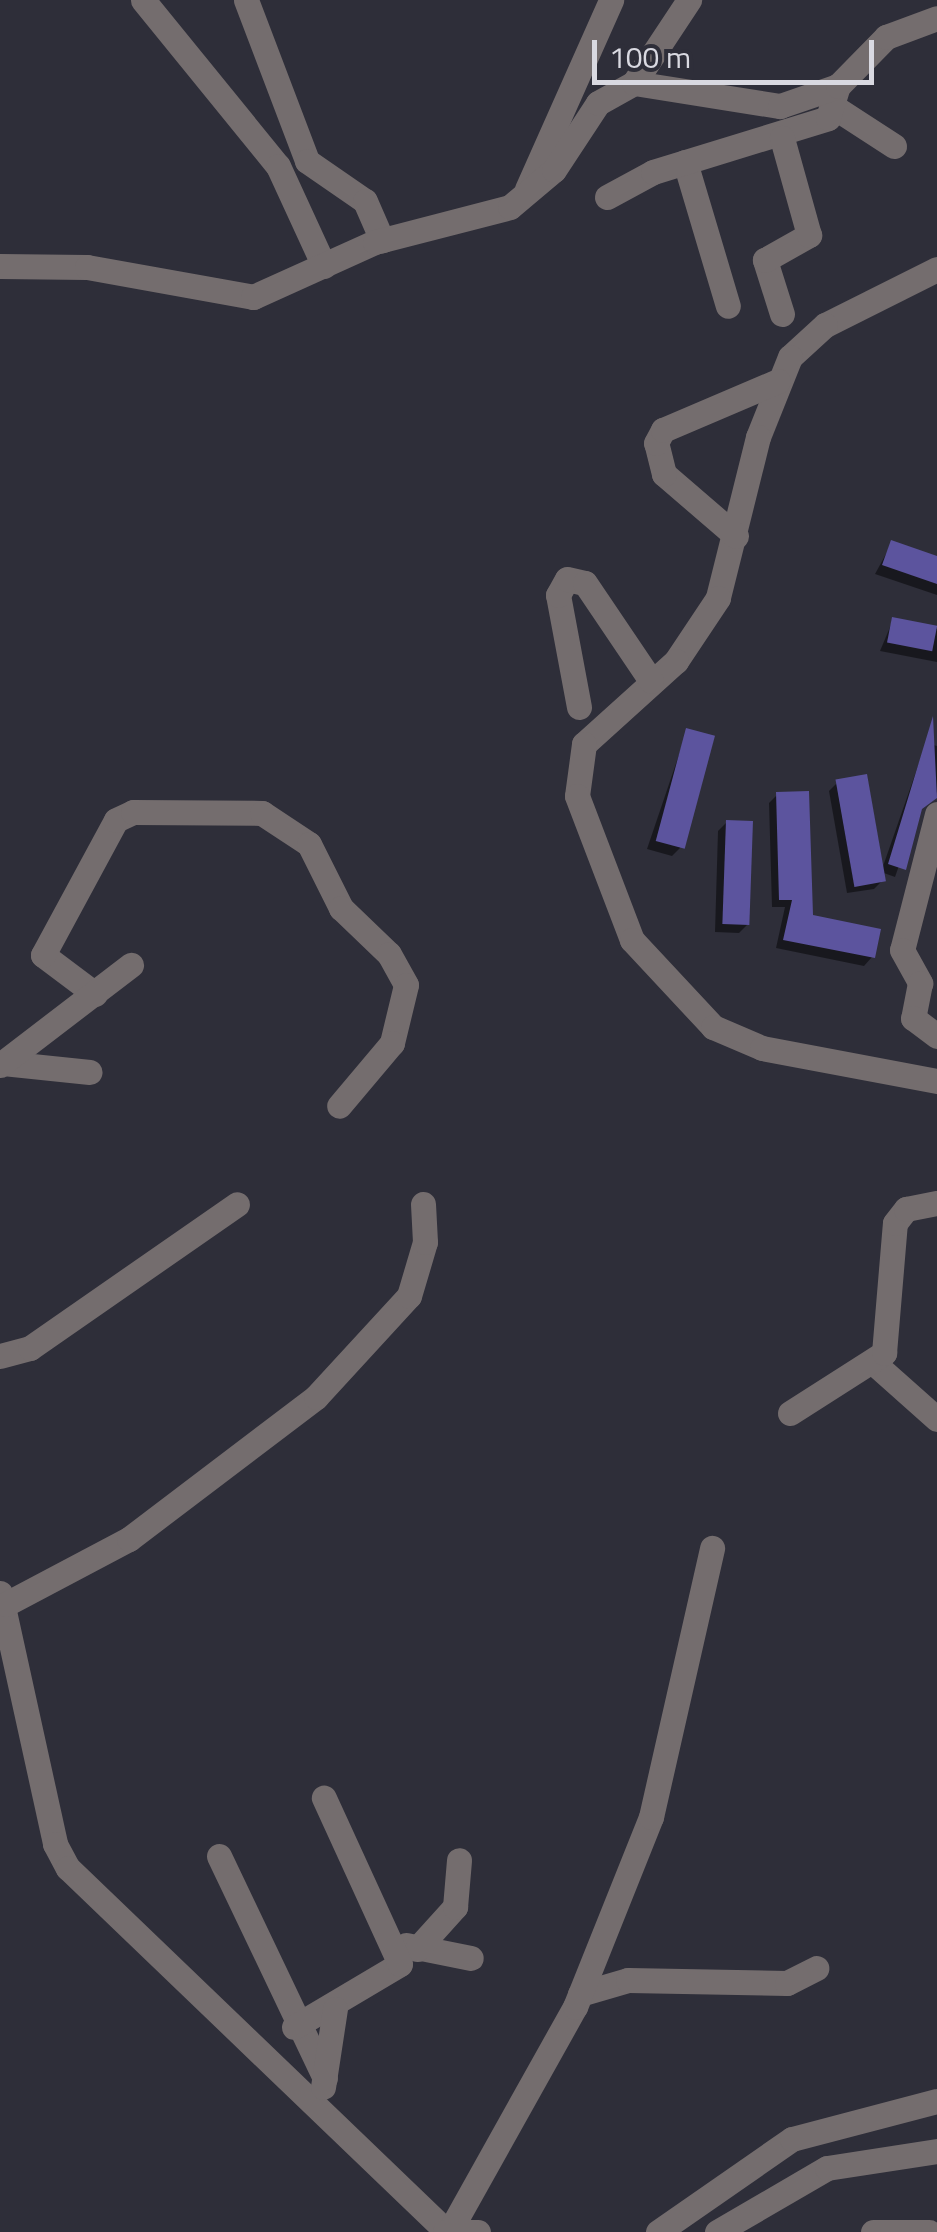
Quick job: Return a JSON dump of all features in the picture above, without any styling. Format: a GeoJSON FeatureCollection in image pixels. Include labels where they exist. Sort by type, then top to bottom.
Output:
{"type":"FeatureCollection","features":[{"type":"Feature","properties":{"kind":"street"},"geometry":{"type":"LineString","coordinates":[[143,0],[278,166],[324,266]]}},
{"type":"Feature","properties":{"kind":"street"},"geometry":{"type":"LineString","coordinates":[[246,0],[307,161],[365,201],[382,240]]}},
{"type":"Feature","properties":{"kind":"street"},"geometry":{"type":"LineString","coordinates":[[523,198],[610,0]]}},
{"type":"Feature","properties":{"kind":"street"},"geometry":{"type":"LineString","coordinates":[[4,259],[104,269],[253,298],[382,240],[480,218],[523,198],[554,170],[598,103],[634,84],[689,0]]}},
{"type":"Feature","properties":{"kind":"street"},"geometry":{"type":"LineString","coordinates":[[607,197],[685,162],[782,138],[838,97],[886,37],[937,18]]}},
{"type":"Feature","properties":{"kind":"street"},"geometry":{"type":"LineString","coordinates":[[634,84],[762,107],[838,97],[894,146]]}},
{"type":"Feature","properties":{"kind":"street"},"geometry":{"type":"LineString","coordinates":[[782,138],[809,235],[765,260],[782,314]]}},
{"type":"Feature","properties":{"kind":"street"},"geometry":{"type":"LineString","coordinates":[[685,162],[728,306]]}},
{"type":"Feature","properties":{"kind":"street"},"geometry":{"type":"LineString","coordinates":[[937,269],[825,325],[778,380],[736,536],[700,633],[584,744],[578,768],[590,850],[632,940],[713,1028],[762,1048],[937,1081]]}},
{"type":"Feature","properties":{"kind":"street"},"geometry":{"type":"LineString","coordinates":[[736,536],[664,474],[656,444],[663,430],[778,380]]}},
{"type":"Feature","properties":{"kind":"street"},"geometry":{"type":"LineString","coordinates":[[579,707],[558,595],[567,578],[585,583],[651,680]]}},
{"type":"Feature","properties":{"kind":"street"},"geometry":{"type":"LineString","coordinates":[[94,994],[43,956],[116,820],[132,812],[262,814],[309,844],[341,908],[389,954],[406,986],[392,1043],[339,1106]]}},
{"type":"Feature","properties":{"kind":"street"},"geometry":{"type":"LineString","coordinates":[[937,814],[902,950],[920,983],[913,1018],[937,1036]]}},
{"type":"Feature","properties":{"kind":"street"},"geometry":{"type":"LineString","coordinates":[[2,1064],[131,966]]}},
{"type":"Feature","properties":{"kind":"street"},"geometry":{"type":"LineString","coordinates":[[2,1064],[90,1072]]}},
{"type":"Feature","properties":{"kind":"street"},"geometry":{"type":"LineString","coordinates":[[790,1413],[875,1364],[888,1340],[884,1274],[894,1223],[906,1209],[937,1203]]}},
{"type":"Feature","properties":{"kind":"street"},"geometry":{"type":"LineString","coordinates":[[0,1356],[30,1348],[237,1204]]}},
{"type":"Feature","properties":{"kind":"street"},"geometry":{"type":"LineString","coordinates":[[423,1204],[424,1242],[409,1296],[316,1398],[129,1540],[3,1599],[54,1844],[68,1868],[319,2112],[456,2230],[580,1994],[670,1754],[712,1548]]}},
{"type":"Feature","properties":{"kind":"street"},"geometry":{"type":"LineString","coordinates":[[875,1364],[937,1419]]}},
{"type":"Feature","properties":{"kind":"street"},"geometry":{"type":"LineString","coordinates":[[294,2027],[396,1973],[391,1940],[324,1798]]}},
{"type":"Feature","properties":{"kind":"street"},"geometry":{"type":"LineString","coordinates":[[218,1856],[294,2027],[325,2078]]}},
{"type":"Feature","properties":{"kind":"street"},"geometry":{"type":"LineString","coordinates":[[417,1949],[456,1907],[459,1860]]}},
{"type":"Feature","properties":{"kind":"street"},"geometry":{"type":"LineString","coordinates":[[391,1940],[417,1949],[471,1958]]}},
{"type":"Feature","properties":{"kind":"street"},"geometry":{"type":"LineString","coordinates":[[580,1994],[628,1980],[787,1983],[816,1968]]}},
{"type":"Feature","properties":{"kind":"street"},"geometry":{"type":"LineString","coordinates":[[319,2112],[336,2008]]}},
{"type":"Feature","properties":{"kind":"street"},"geometry":{"type":"LineString","coordinates":[[658,2232],[792,2139],[937,2101]]}},
{"type":"Feature","properties":{"kind":"street"},"geometry":{"type":"LineString","coordinates":[[717,2232],[826,2168],[937,2151]]}},
{"type":"Feature","properties":{"kind":"street"},"geometry":{"type":"LineString","coordinates":[[872,2232],[930,2232]]}},
{"type":"Feature","properties":{"kind":"building"},"geometry":{"type":"Polygon","coordinates":[[[891,540],[937,556],[937,584],[882,565],[891,540]]]}},
{"type":"Feature","properties":{"kind":"building"},"geometry":{"type":"Polygon","coordinates":[[[892,617],[937,626],[932,651],[887,643],[892,617]]]}},
{"type":"Feature","properties":{"kind":"building"},"geometry":{"type":"Polygon","coordinates":[[[933,716],[937,798],[922,809],[906,870],[888,864],[933,716]]]}},
{"type":"Feature","properties":{"kind":"building"},"geometry":{"type":"Polygon","coordinates":[[[686,728],[715,736],[685,849],[656,841],[686,728]]]}},
{"type":"Feature","properties":{"kind":"building"},"geometry":{"type":"Polygon","coordinates":[[[867,774],[886,881],[854,887],[835,780],[867,774]]]}},
{"type":"Feature","properties":{"kind":"building"},"geometry":{"type":"Polygon","coordinates":[[[809,791],[813,915],[881,929],[875,958],[783,940],[792,900],[779,900],[776,792],[809,791]]]}},
{"type":"Feature","properties":{"kind":"building"},"geometry":{"type":"Polygon","coordinates":[[[726,820],[753,821],[749,925],[722,924],[726,820]]]}}]}
